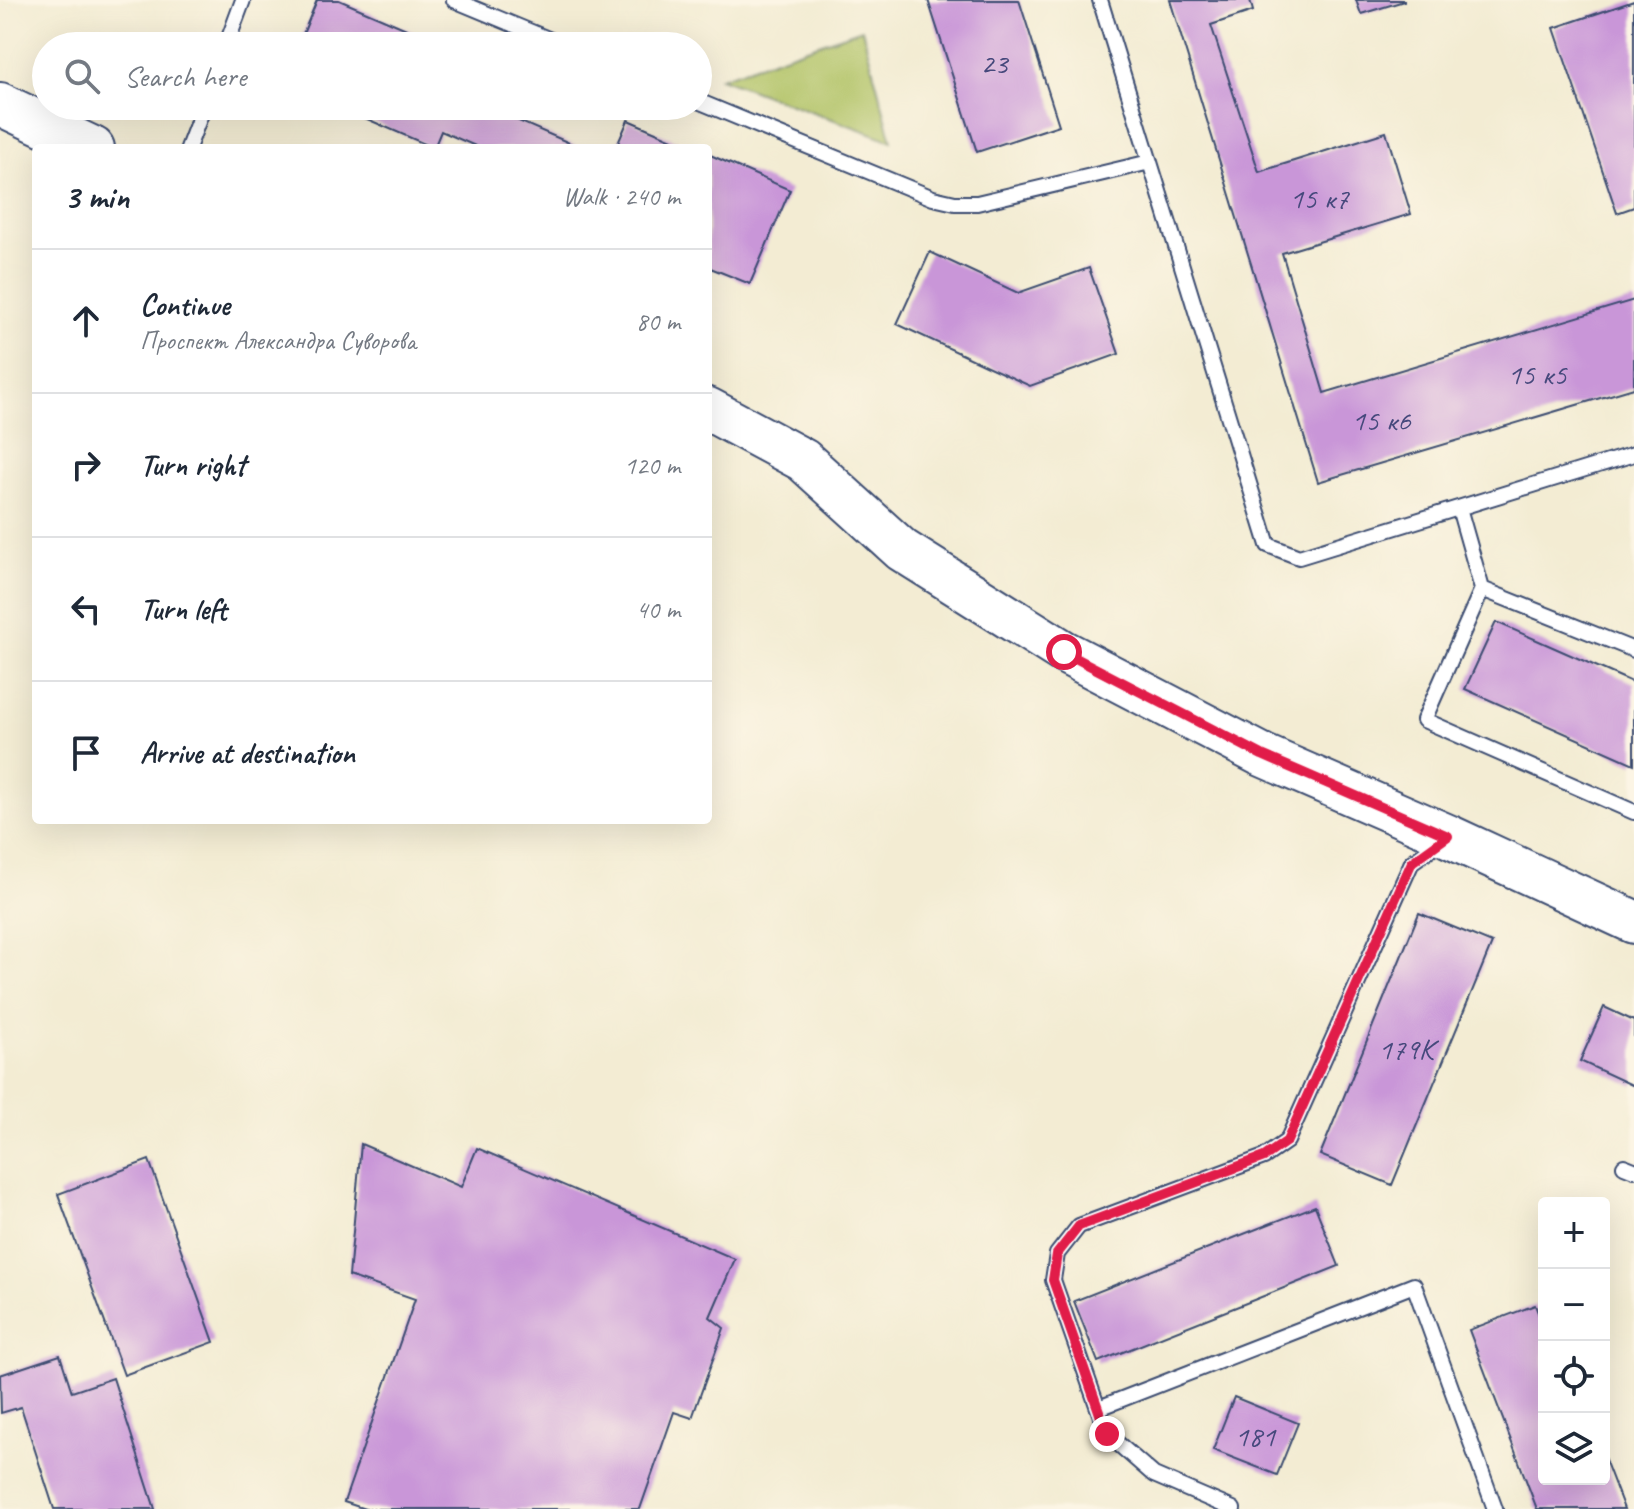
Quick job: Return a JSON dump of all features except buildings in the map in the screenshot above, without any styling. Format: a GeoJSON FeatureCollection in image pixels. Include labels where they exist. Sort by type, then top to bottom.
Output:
{"type":"FeatureCollection","features":[{"type":"Feature","properties":{"kind":"street"},"geometry":{"type":"LineString","coordinates":[[0,104],[32,119]]}},
{"type":"Feature","properties":{"kind":"street"},"geometry":{"type":"LineString","coordinates":[[34,120],[85,144]]}},
{"type":"Feature","properties":{"kind":"street"},"geometry":{"type":"LineString","coordinates":[[712,411],[803,460],[902,550],[1064,652],[1262,755],[1634,922]]}},
{"type":"Feature","properties":{"kind":"lane"},"geometry":{"type":"LineString","coordinates":[[231,32],[243,0]]}},
{"type":"Feature","properties":{"kind":"lane"},"geometry":{"type":"LineString","coordinates":[[454,0],[531,32]]}},
{"type":"Feature","properties":{"kind":"lane"},"geometry":{"type":"LineString","coordinates":[[1100,0],[1268,545],[1299,557],[1634,454]]}},
{"type":"Feature","properties":{"kind":"lane"},"geometry":{"type":"LineString","coordinates":[[712,107],[933,198],[955,203],[977,203],[1150,162]]}},
{"type":"Feature","properties":{"kind":"lane"},"geometry":{"type":"LineString","coordinates":[[190,144],[199,120]]}},
{"type":"Feature","properties":{"kind":"lane"},"geometry":{"type":"LineString","coordinates":[[1459,508],[1482,589],[1424,720],[1634,812]]}},
{"type":"Feature","properties":{"kind":"lane"},"geometry":{"type":"LineString","coordinates":[[1482,589],[1634,650]]}},
{"type":"Feature","properties":{"kind":"lane"},"geometry":{"type":"LineString","coordinates":[[1233,1509],[1154,1475],[1107,1434],[1053,1280],[1057,1254],[1079,1226],[1264,1157],[1287,1141],[1412,862],[1448,836]]}},
{"type":"Feature","properties":{"kind":"lane"},"geometry":{"type":"LineString","coordinates":[[1099,1408],[1414,1285],[1495,1509]]}},
{"type":"Feature","properties":{"kind":"green space"},"geometry":{"type":"Polygon","coordinates":[[[862,29],[892,141],[720,78],[862,29]]]}},
{"type":"Feature","properties":{"kind":"route"},"geometry":{"type":"LineString","coordinates":[[1064,652],[1262,755],[1448,836],[1412,862],[1287,1141],[1264,1157],[1079,1226],[1057,1254],[1053,1280],[1107,1434]]}}]}
